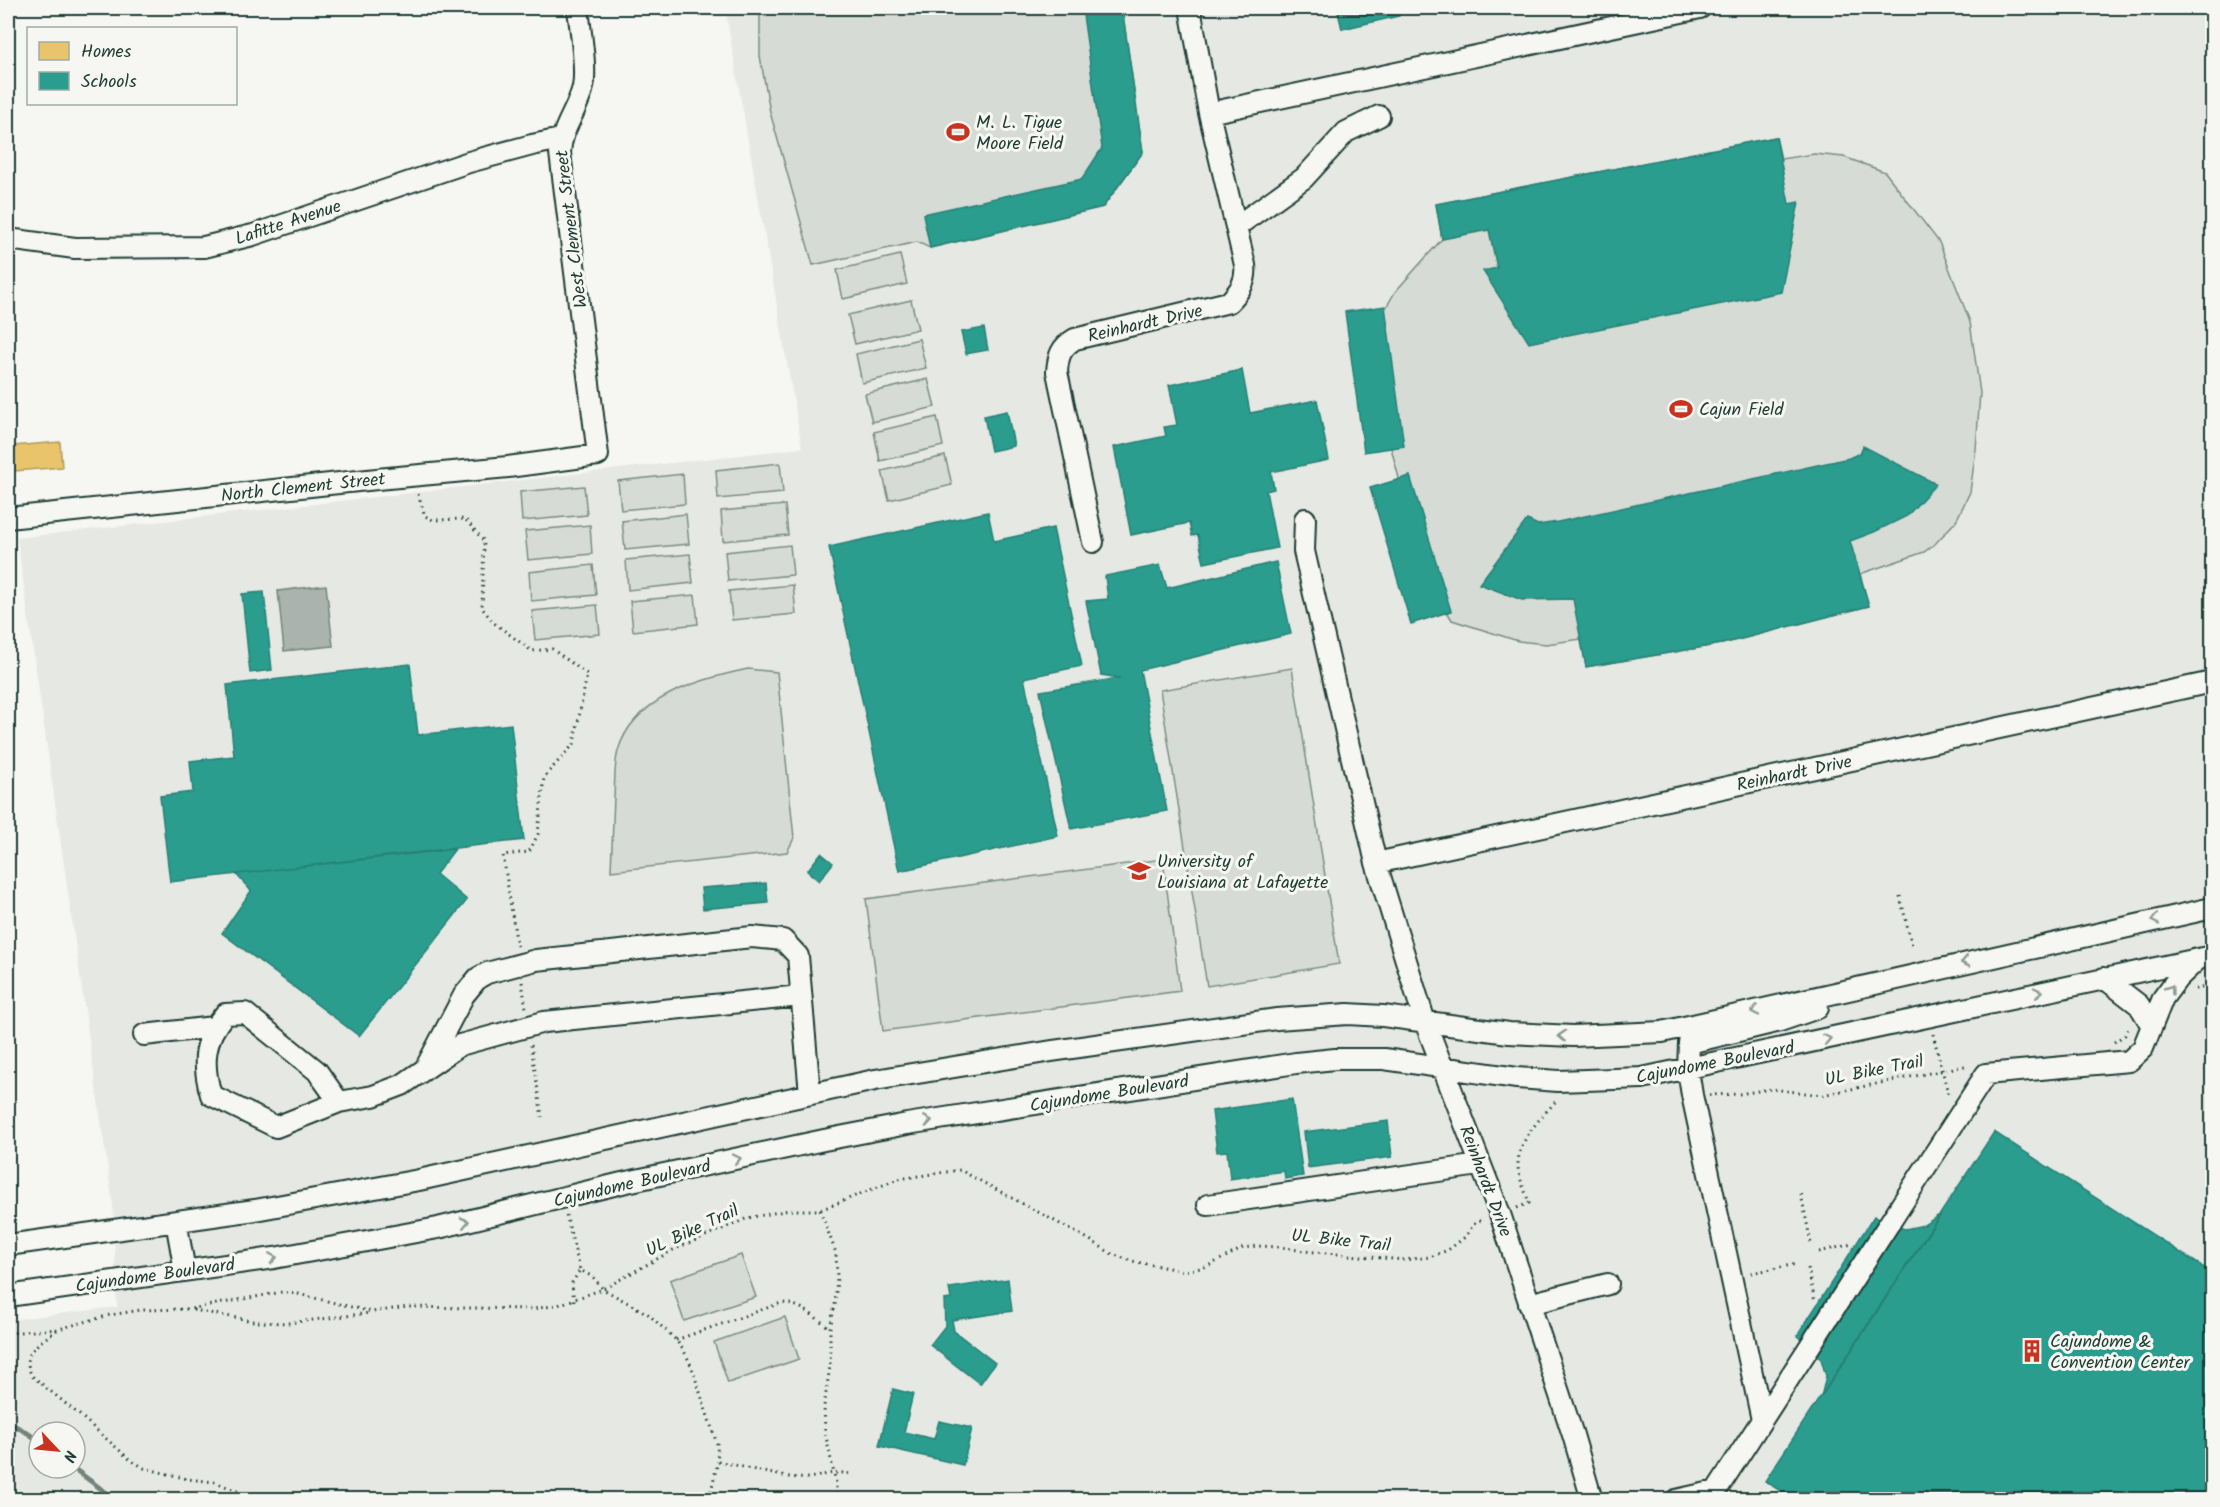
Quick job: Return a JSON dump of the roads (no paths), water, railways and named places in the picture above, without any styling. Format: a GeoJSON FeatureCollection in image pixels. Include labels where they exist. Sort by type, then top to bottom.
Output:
{"type":"FeatureCollection","features":[{"type":"Feature","properties":{"kind":"street","name":"West Clement Street"},"geometry":{"type":"LineString","coordinates":[[578,8],[584,78],[576,107],[561,139],[560,169],[573,249],[598,455]]}},
{"type":"Feature","properties":{"kind":"street","name":"Reinhardt Drive"},"geometry":{"type":"LineString","coordinates":[[1094,542],[1058,372],[1062,349],[1074,339],[1229,302],[1239,292],[1246,272],[1209,113],[1190,8]]}},
{"type":"Feature","properties":{"kind":"street"},"geometry":{"type":"LineString","coordinates":[[1209,113],[1700,8]]}},
{"type":"Feature","properties":{"kind":"street"},"geometry":{"type":"LineString","coordinates":[[1237,226],[1304,178],[1346,132],[1379,116]]}},
{"type":"Feature","properties":{"kind":"street","name":"Lafitte Avenue"},"geometry":{"type":"LineString","coordinates":[[8,239],[75,248],[204,247],[253,235],[469,162],[561,139]]}},
{"type":"Feature","properties":{"kind":"street","name":"North Clement Street"},"geometry":{"type":"LineString","coordinates":[[8,518],[508,467],[598,455]]}},
{"type":"Feature","properties":{"kind":"street","name":"Reinhardt Drive"},"geometry":{"type":"LineString","coordinates":[[1305,519],[1304,551],[1376,863],[1425,1022],[1500,1214],[1573,1435],[1592,1500]]}},
{"type":"Feature","properties":{"kind":"street","name":"Reinhardt Drive"},"geometry":{"type":"LineString","coordinates":[[1376,863],[2212,682]]}},
{"type":"Feature","properties":{"kind":"street"},"geometry":{"type":"LineString","coordinates":[[8,1245],[255,1210],[419,1180],[875,1080],[1052,1051],[1277,1020],[1348,1014],[1383,1016],[1509,1033],[1574,1036],[1662,1032],[2212,908]]}},
{"type":"Feature","properties":{"kind":"street"},"geometry":{"type":"LineString","coordinates":[[424,1070],[464,995],[478,978],[487,972],[536,960],[752,937],[783,940],[798,956],[810,1094]]}},
{"type":"Feature","properties":{"kind":"street"},"geometry":{"type":"LineString","coordinates":[[1676,1500],[1716,1491],[1986,1074],[2129,1061],[2143,1048],[2163,998],[2178,978],[2205,957]]}},
{"type":"Feature","properties":{"kind":"street","name":"Cajundome Boulevard"},"geometry":{"type":"LineString","coordinates":[[8,1296],[274,1258],[438,1228],[633,1181],[907,1124],[1296,1063],[1335,1059],[1384,1059],[1517,1078],[1558,1081],[1642,1078],[1688,1070],[2205,957]]}},
{"type":"Feature","properties":{"kind":"street"},"geometry":{"type":"LineString","coordinates":[[1762,1420],[1692,1095],[1688,1070],[1689,1043],[1780,1022],[1896,978]]}},
{"type":"Feature","properties":{"kind":"street"},"geometry":{"type":"LineString","coordinates":[[2104,978],[2139,1005],[2152,1026]]}},
{"type":"Feature","properties":{"kind":"street"},"geometry":{"type":"LineString","coordinates":[[339,1102],[317,1071],[245,1012],[225,1014],[213,1027],[205,1051],[207,1080],[211,1095],[276,1127],[339,1102],[373,1096],[402,1085],[460,1045],[544,1022],[801,996]]}},
{"type":"Feature","properties":{"kind":"street"},"geometry":{"type":"LineString","coordinates":[[144,1035],[213,1027]]}},
{"type":"Feature","properties":{"kind":"street"},"geometry":{"type":"LineString","coordinates":[[1208,1205],[1479,1165]]}},
{"type":"Feature","properties":{"kind":"street"},"geometry":{"type":"LineString","coordinates":[[176,1221],[185,1271]]}},
{"type":"Feature","properties":{"kind":"street"},"geometry":{"type":"LineString","coordinates":[[1529,1304],[1608,1284]]}},
{"type":"Feature","properties":{"kind":"waterway"},"geometry":{"type":"LineString","coordinates":[[8,1422],[27,1433]]}},
{"type":"Feature","properties":{"kind":"waterway"},"geometry":{"type":"LineString","coordinates":[[87,1478],[116,1500]]}},
{"type":"Feature","properties":{"kind":"place","name":"M. L. Tigue Moore Field"},"geometry":{"type":"Point","coordinates":[958,132]}},
{"type":"Feature","properties":{"kind":"place","name":"Cajun Field"},"geometry":{"type":"Point","coordinates":[1681,409]}},
{"type":"Feature","properties":{"kind":"place","name":"University of Louisiana at Lafayette"},"geometry":{"type":"Point","coordinates":[1139,871]}},
{"type":"Feature","properties":{"kind":"place","name":"Cajundome & Convention Center"},"geometry":{"type":"Point","coordinates":[2032,1351]}}]}
